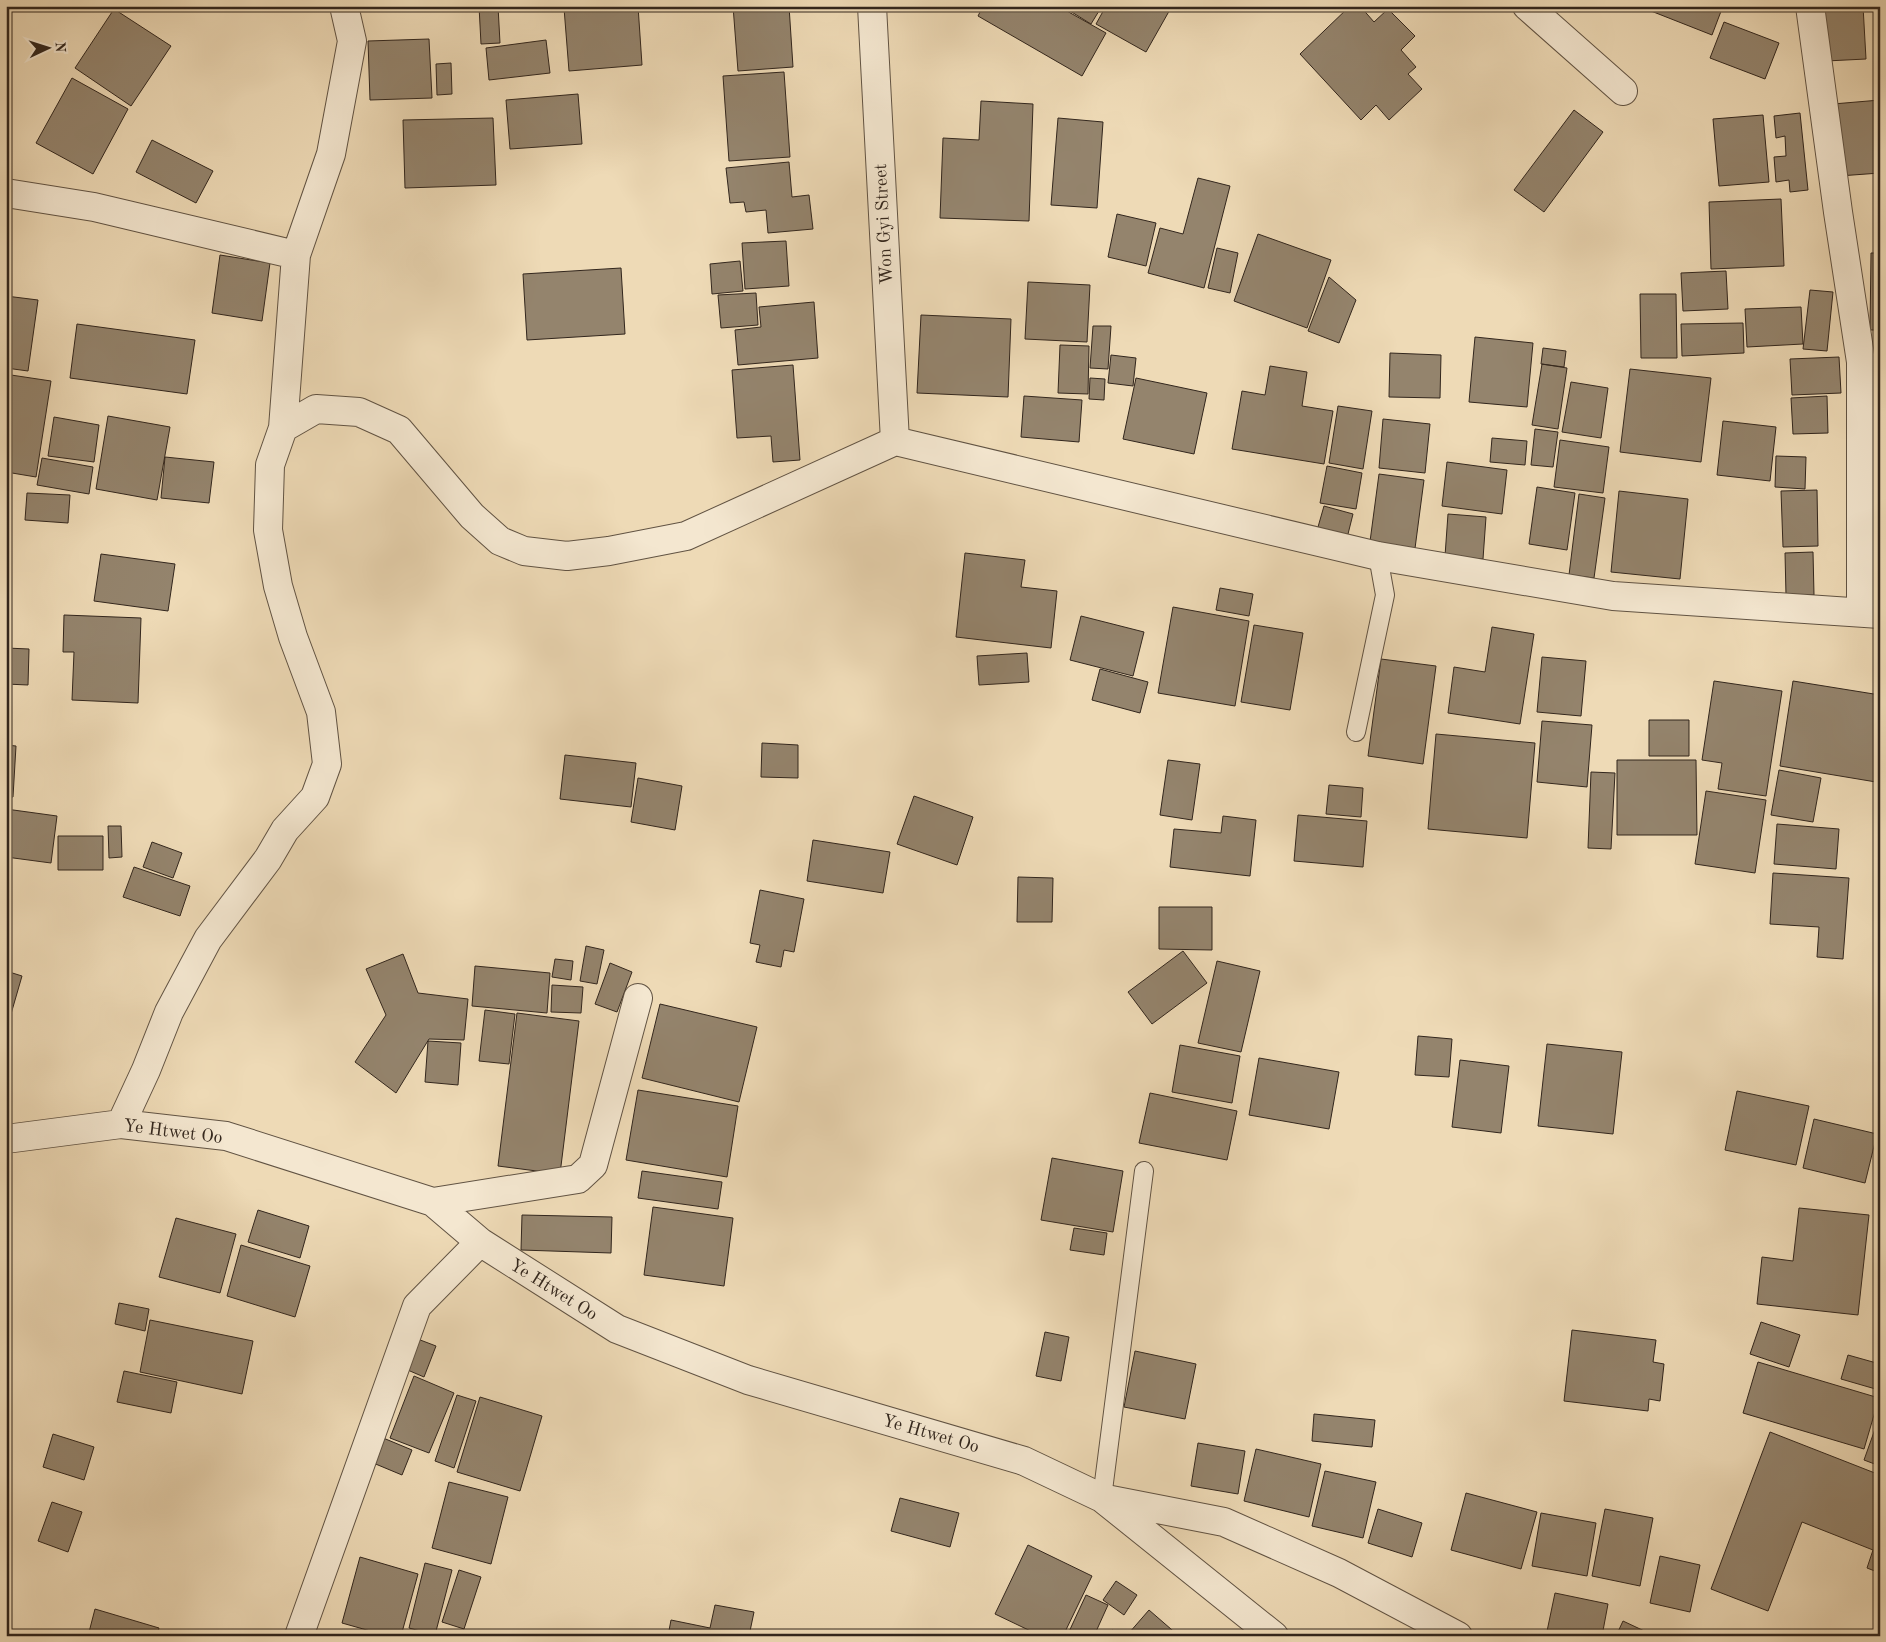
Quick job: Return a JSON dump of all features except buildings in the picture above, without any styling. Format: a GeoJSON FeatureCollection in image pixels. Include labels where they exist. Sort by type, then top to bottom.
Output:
{"type":"FeatureCollection","features":[{"type":"Feature","properties":{"kind":"street"},"geometry":{"type":"LineString","coordinates":[[121,1124],[146,1070],[169,1012],[208,939],[268,859],[285,830],[315,797],[327,764],[321,712],[293,637],[278,586],[268,530],[270,465],[284,428],[296,255],[331,154],[352,41],[344,6]]}},
{"type":"Feature","properties":{"kind":"street","name":"Won Gyi Street"},"geometry":{"type":"LineString","coordinates":[[872,6],[895,441]]}},
{"type":"Feature","properties":{"kind":"street"},"geometry":{"type":"LineString","coordinates":[[1526,6],[1623,91]]}},
{"type":"Feature","properties":{"kind":"street"},"geometry":{"type":"LineString","coordinates":[[284,428],[316,410],[359,412],[399,430],[472,516],[500,541],[524,552],[567,556],[686,536],[895,441],[1378,556],[1614,596],[1870,613],[1862,362],[1838,212],[1810,6]]}},
{"type":"Feature","properties":{"kind":"street"},"geometry":{"type":"LineString","coordinates":[[6,193],[94,206],[296,255]]}},
{"type":"Feature","properties":{"kind":"street"},"geometry":{"type":"LineString","coordinates":[[433,1202],[578,1179],[594,1165],[638,998]]}},
{"type":"Feature","properties":{"kind":"street","name":"Ye Htwet Oo"},"geometry":{"type":"LineString","coordinates":[[6,1140],[121,1124],[226,1136],[433,1202],[480,1242],[617,1329],[748,1380],[1024,1461],[1102,1498]]}},
{"type":"Feature","properties":{"kind":"street"},"geometry":{"type":"LineString","coordinates":[[299,1636],[417,1306],[480,1242]]}},
{"type":"Feature","properties":{"kind":"street"},"geometry":{"type":"LineString","coordinates":[[1102,1498],[1274,1636]]}},
{"type":"Feature","properties":{"kind":"street"},"geometry":{"type":"LineString","coordinates":[[1102,1498],[1224,1522],[1339,1573],[1458,1636]]}},
{"type":"Feature","properties":{"kind":"lane"},"geometry":{"type":"LineString","coordinates":[[1356,732],[1385,595],[1378,556]]}},
{"type":"Feature","properties":{"kind":"lane"},"geometry":{"type":"LineString","coordinates":[[1102,1498],[1144,1171]]}}]}
